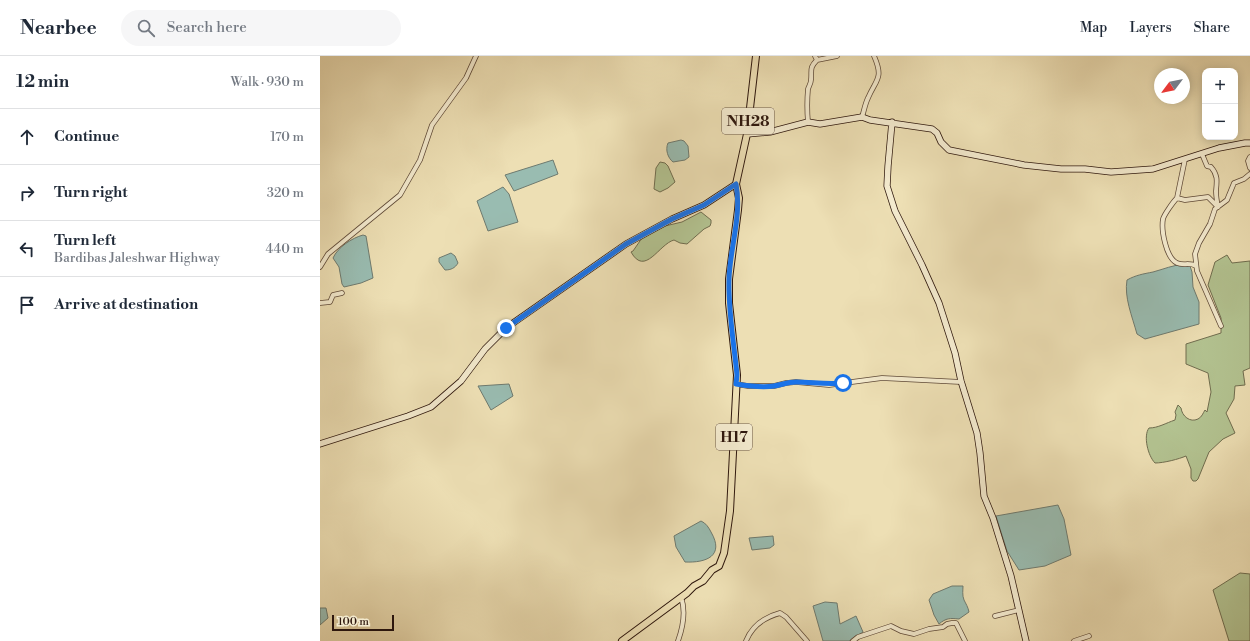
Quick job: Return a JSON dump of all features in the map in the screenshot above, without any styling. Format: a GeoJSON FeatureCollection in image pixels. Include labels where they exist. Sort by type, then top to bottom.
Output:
{"type":"FeatureCollection","features":[{"type":"Feature","properties":{"kind":"main road","name":"NH28"},"geometry":{"type":"LineString","coordinates":[[736,184],[747,134],[756,56]]}},
{"type":"Feature","properties":{"kind":"main road","name":"H17"},"geometry":{"type":"LineString","coordinates":[[622,641],[694,586],[703,581],[712,570],[719,566],[724,553],[730,511],[737,375],[729,302],[729,279],[739,198],[736,184]]}},
{"type":"Feature","properties":{"kind":"street"},"geometry":{"type":"LineString","coordinates":[[320,267],[328,254],[400,195],[420,160],[432,125],[466,78],[476,56]]}},
{"type":"Feature","properties":{"kind":"street"},"geometry":{"type":"LineString","coordinates":[[808,122],[808,90],[811,80],[810,75],[812,65],[816,58],[837,56]]}},
{"type":"Feature","properties":{"kind":"street"},"geometry":{"type":"LineString","coordinates":[[862,117],[868,98],[879,78],[879,71],[874,56]]}},
{"type":"Feature","properties":{"kind":"street"},"geometry":{"type":"LineString","coordinates":[[747,134],[770,132],[808,122],[820,124],[862,117],[870,120],[932,129],[937,133],[941,142],[949,150],[1024,165],[1061,170],[1085,169],[1111,172],[1153,169],[1219,148],[1250,143]]}},
{"type":"Feature","properties":{"kind":"street"},"geometry":{"type":"LineString","coordinates":[[892,122],[888,166],[888,186],[895,212],[922,265],[939,303],[955,353],[961,382],[977,433],[984,496],[993,518],[1012,576],[1026,641]]}},
{"type":"Feature","properties":{"kind":"street"},"geometry":{"type":"LineString","coordinates":[[1202,154],[1206,165],[1211,167],[1217,174],[1218,184],[1216,192],[1218,207]]}},
{"type":"Feature","properties":{"kind":"street"},"geometry":{"type":"LineString","coordinates":[[1250,157],[1248,161],[1250,168]]}},
{"type":"Feature","properties":{"kind":"street"},"geometry":{"type":"LineString","coordinates":[[1185,159],[1177,198],[1172,203],[1162,220],[1168,253],[1174,261],[1179,264],[1193,264],[1196,266]]}},
{"type":"Feature","properties":{"kind":"street"},"geometry":{"type":"LineString","coordinates":[[1221,326],[1196,266],[1196,249],[1210,224],[1215,209],[1227,200],[1232,185],[1250,174]]}},
{"type":"Feature","properties":{"kind":"street"},"geometry":{"type":"LineString","coordinates":[[321,443],[408,416],[431,407],[461,381],[485,349],[506,328],[626,244],[672,219],[704,205],[736,184]]}},
{"type":"Feature","properties":{"kind":"street"},"geometry":{"type":"LineString","coordinates":[[1177,198],[1185,200],[1208,197],[1218,207]]}},
{"type":"Feature","properties":{"kind":"street"},"geometry":{"type":"LineString","coordinates":[[320,303],[330,302],[333,295],[342,293]]}},
{"type":"Feature","properties":{"kind":"street"},"geometry":{"type":"LineString","coordinates":[[736,384],[748,386],[774,386],[796,382],[829,385],[882,378],[961,382]]}},
{"type":"Feature","properties":{"kind":"street"},"geometry":{"type":"LineString","coordinates":[[678,641],[682,628],[684,612],[684,605],[681,597]]}},
{"type":"Feature","properties":{"kind":"street"},"geometry":{"type":"LineString","coordinates":[[995,616],[1019,610]]}},
{"type":"Feature","properties":{"kind":"street"},"geometry":{"type":"LineString","coordinates":[[746,641],[757,625],[769,616],[780,613],[786,617],[807,641]]}},
{"type":"Feature","properties":{"kind":"street"},"geometry":{"type":"LineString","coordinates":[[853,641],[891,626],[901,631],[914,634],[928,629],[943,627],[947,624],[956,623],[965,641]]}},
{"type":"Feature","properties":{"kind":"street"},"geometry":{"type":"LineString","coordinates":[[1074,641],[1089,636]]}},
{"type":"Feature","properties":{"kind":"green space"},"geometry":{"type":"Polygon","coordinates":[[[660,162],[665,163],[668,166],[675,182],[660,192],[654,189],[656,168],[660,162]]]}},
{"type":"Feature","properties":{"kind":"green space"},"geometry":{"type":"Polygon","coordinates":[[[701,212],[711,220],[710,226],[704,229],[687,244],[674,240],[668,243],[652,257],[642,261],[636,259],[631,252],[642,238],[665,226],[682,222],[701,212]]]}},
{"type":"Feature","properties":{"kind":"green space"},"geometry":{"type":"Polygon","coordinates":[[[1227,255],[1232,263],[1250,261],[1250,368],[1243,371],[1245,385],[1235,386],[1234,399],[1226,413],[1235,433],[1223,439],[1209,452],[1198,479],[1193,481],[1191,478],[1191,469],[1186,456],[1171,461],[1155,463],[1148,451],[1146,436],[1149,428],[1175,420],[1175,412],[1178,405],[1185,416],[1192,420],[1199,418],[1205,410],[1207,412],[1211,392],[1208,373],[1186,364],[1186,344],[1221,333],[1221,318],[1208,285],[1215,262],[1227,255]]]}},
{"type":"Feature","properties":{"kind":"green space"},"geometry":{"type":"Polygon","coordinates":[[[1240,573],[1250,574],[1250,641],[1229,641],[1213,590],[1240,573]]]}},
{"type":"Feature","properties":{"kind":"water"},"geometry":{"type":"Polygon","coordinates":[[[681,140],[688,146],[689,157],[685,160],[673,162],[668,154],[668,143],[681,140]]]}},
{"type":"Feature","properties":{"kind":"water"},"geometry":{"type":"Polygon","coordinates":[[[553,160],[558,174],[514,191],[505,175],[553,160]]]}},
{"type":"Feature","properties":{"kind":"water"},"geometry":{"type":"Polygon","coordinates":[[[503,187],[509,194],[518,222],[488,231],[477,201],[503,187]]]}},
{"type":"Feature","properties":{"kind":"water"},"geometry":{"type":"Polygon","coordinates":[[[363,235],[366,236],[373,278],[361,283],[344,287],[342,284],[339,267],[333,258],[338,250],[354,238],[363,235]]]}},
{"type":"Feature","properties":{"kind":"water"},"geometry":{"type":"Polygon","coordinates":[[[451,253],[455,256],[458,263],[453,268],[445,270],[439,262],[439,258],[451,253]]]}},
{"type":"Feature","properties":{"kind":"water"},"geometry":{"type":"Polygon","coordinates":[[[1185,264],[1190,266],[1193,287],[1199,302],[1199,324],[1145,339],[1137,334],[1128,300],[1126,286],[1127,280],[1140,275],[1185,264]]]}},
{"type":"Feature","properties":{"kind":"water"},"geometry":{"type":"Polygon","coordinates":[[[509,384],[513,396],[491,410],[478,386],[509,384]]]}},
{"type":"Feature","properties":{"kind":"water"},"geometry":{"type":"Polygon","coordinates":[[[1058,505],[1064,519],[1071,555],[1045,566],[1019,570],[1007,551],[996,516],[1058,505]]]}},
{"type":"Feature","properties":{"kind":"water"},"geometry":{"type":"Polygon","coordinates":[[[701,521],[711,532],[715,540],[716,547],[711,556],[706,559],[685,562],[676,547],[674,536],[701,521]]]}},
{"type":"Feature","properties":{"kind":"water"},"geometry":{"type":"Polygon","coordinates":[[[773,536],[774,545],[770,548],[752,550],[749,538],[773,536]]]}},
{"type":"Feature","properties":{"kind":"water"},"geometry":{"type":"Polygon","coordinates":[[[952,586],[963,586],[963,598],[969,612],[959,619],[948,619],[939,624],[929,600],[933,594],[952,586]]]}},
{"type":"Feature","properties":{"kind":"water"},"geometry":{"type":"Polygon","coordinates":[[[825,602],[837,603],[840,624],[856,616],[863,632],[849,641],[823,641],[813,606],[825,602]]]}},
{"type":"Feature","properties":{"kind":"water"},"geometry":{"type":"Polygon","coordinates":[[[320,608],[326,608],[328,618],[320,625],[320,608]]]}},
{"type":"Feature","properties":{"kind":"route"},"geometry":{"type":"LineString","coordinates":[[506,328],[626,244],[672,219],[704,205],[736,184],[739,198],[731,256],[729,302],[737,375],[736,384],[748,386],[774,386],[796,382],[829,385],[843,383]]}}]}
